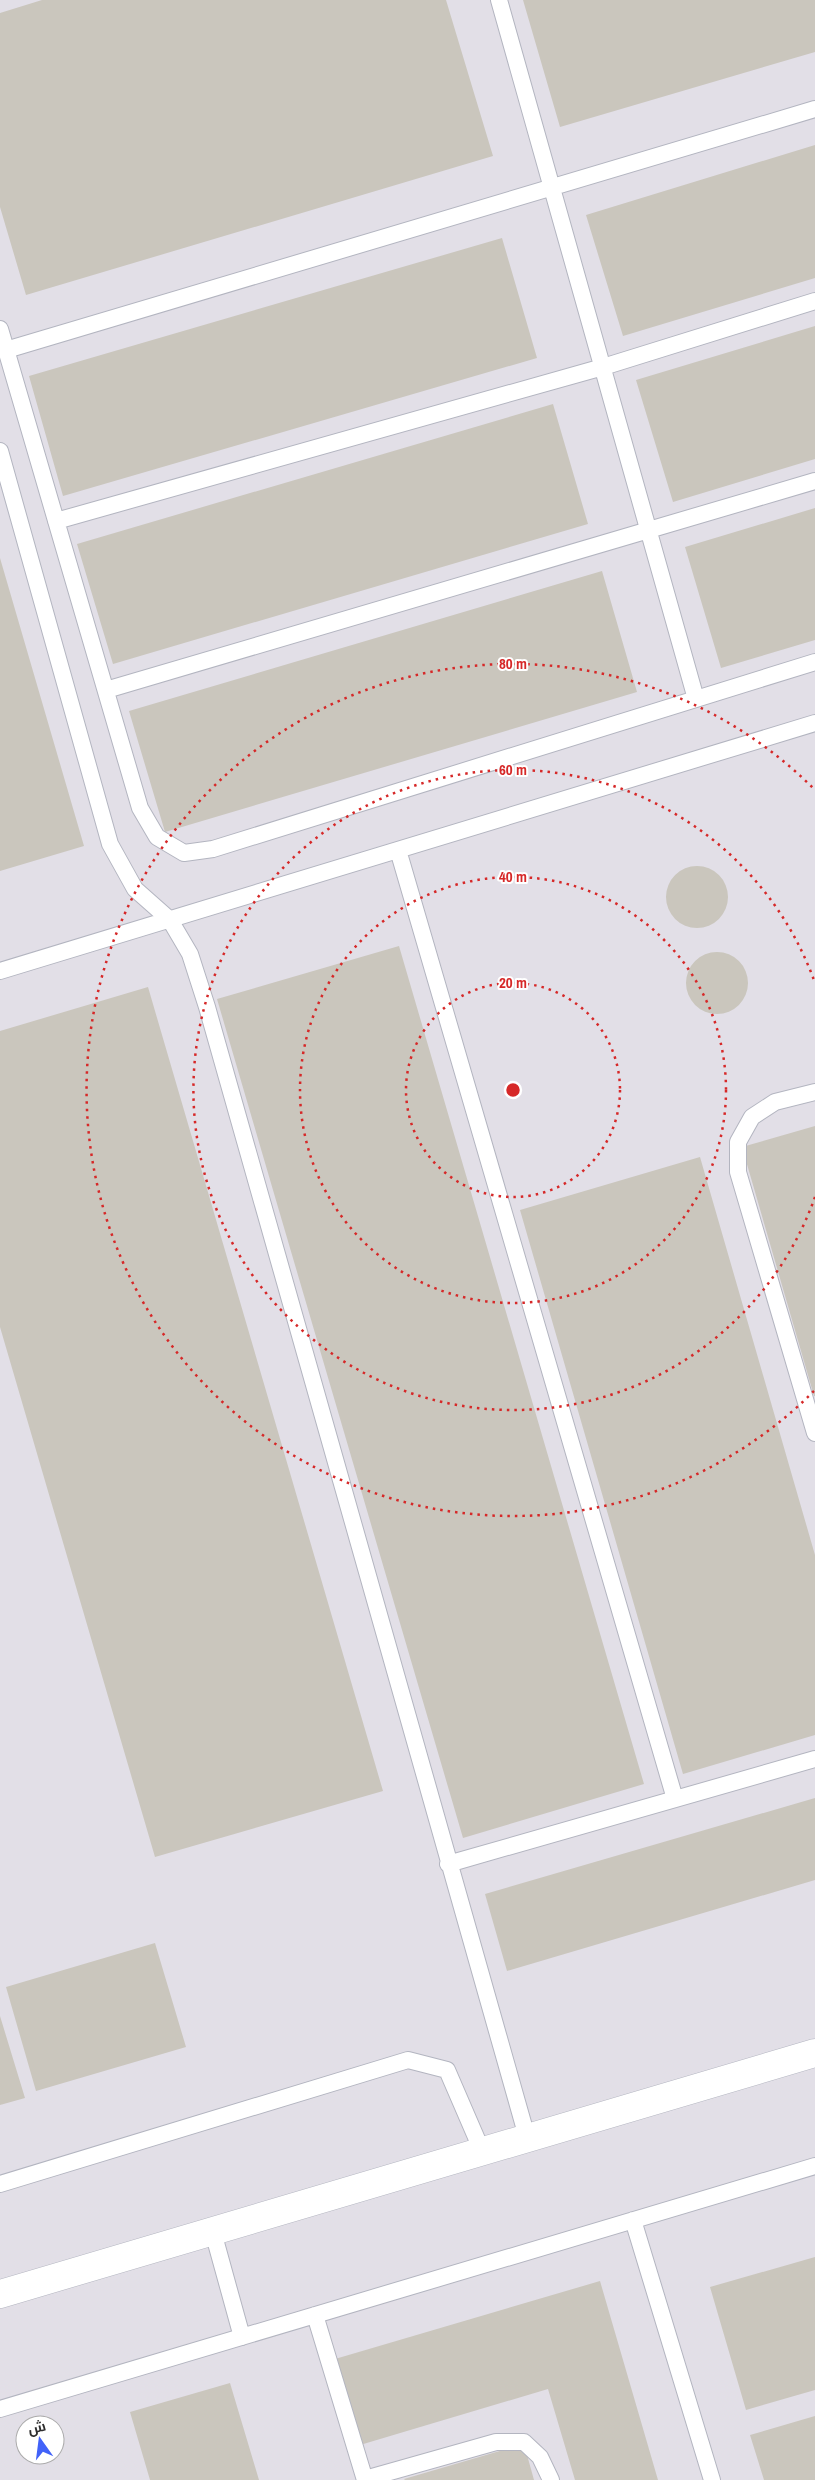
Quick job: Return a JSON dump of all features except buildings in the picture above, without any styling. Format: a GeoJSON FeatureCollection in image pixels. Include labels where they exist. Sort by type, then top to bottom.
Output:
{"type":"FeatureCollection","features":[{"type":"Feature","properties":{"kind":"street"},"geometry":{"type":"LineString","coordinates":[[0,2294],[815,2053]]}},
{"type":"Feature","properties":{"kind":"lane"},"geometry":{"type":"LineString","coordinates":[[499,0],[696,699]]}},
{"type":"Feature","properties":{"kind":"lane"},"geometry":{"type":"LineString","coordinates":[[6,350],[815,109]]}},
{"type":"Feature","properties":{"kind":"lane"},"geometry":{"type":"LineString","coordinates":[[56,521],[603,367],[815,301]]}},
{"type":"Feature","properties":{"kind":"lane"},"geometry":{"type":"LineString","coordinates":[[0,328],[140,808],[157,837],[184,853],[214,849],[815,662]]}},
{"type":"Feature","properties":{"kind":"lane"},"geometry":{"type":"LineString","coordinates":[[0,452],[110,844],[135,888],[170,920],[190,954],[527,2137]]}},
{"type":"Feature","properties":{"kind":"lane"},"geometry":{"type":"LineString","coordinates":[[106,690],[815,481]]}},
{"type":"Feature","properties":{"kind":"lane"},"geometry":{"type":"LineString","coordinates":[[0,971],[815,722]]}},
{"type":"Feature","properties":{"kind":"lane"},"geometry":{"type":"LineString","coordinates":[[398,850],[675,1799]]}},
{"type":"Feature","properties":{"kind":"lane"},"geometry":{"type":"LineString","coordinates":[[815,1092],[775,1102],[752,1116],[738,1142],[738,1172],[815,1433]]}},
{"type":"Feature","properties":{"kind":"lane"},"geometry":{"type":"LineString","coordinates":[[448,1864],[815,1759]]}},
{"type":"Feature","properties":{"kind":"lane"},"geometry":{"type":"LineString","coordinates":[[0,2184],[408,2060],[447,2070],[482,2151]]}},
{"type":"Feature","properties":{"kind":"lane"},"geometry":{"type":"LineString","coordinates":[[0,2409],[815,2166]]}},
{"type":"Feature","properties":{"kind":"lane"},"geometry":{"type":"LineString","coordinates":[[633,2220],[712,2480]]}},
{"type":"Feature","properties":{"kind":"lane"},"geometry":{"type":"LineString","coordinates":[[213,2232],[242,2337]]}},
{"type":"Feature","properties":{"kind":"lane"},"geometry":{"type":"LineString","coordinates":[[315,2315],[365,2480],[496,2442],[524,2442],[540,2458],[552,2480]]}},
{"type":"Feature","properties":{"kind":"shaded area"},"geometry":{"type":"Polygon","coordinates":[[[0,0],[815,0],[815,2480],[0,2480],[0,0]]]}}]}
